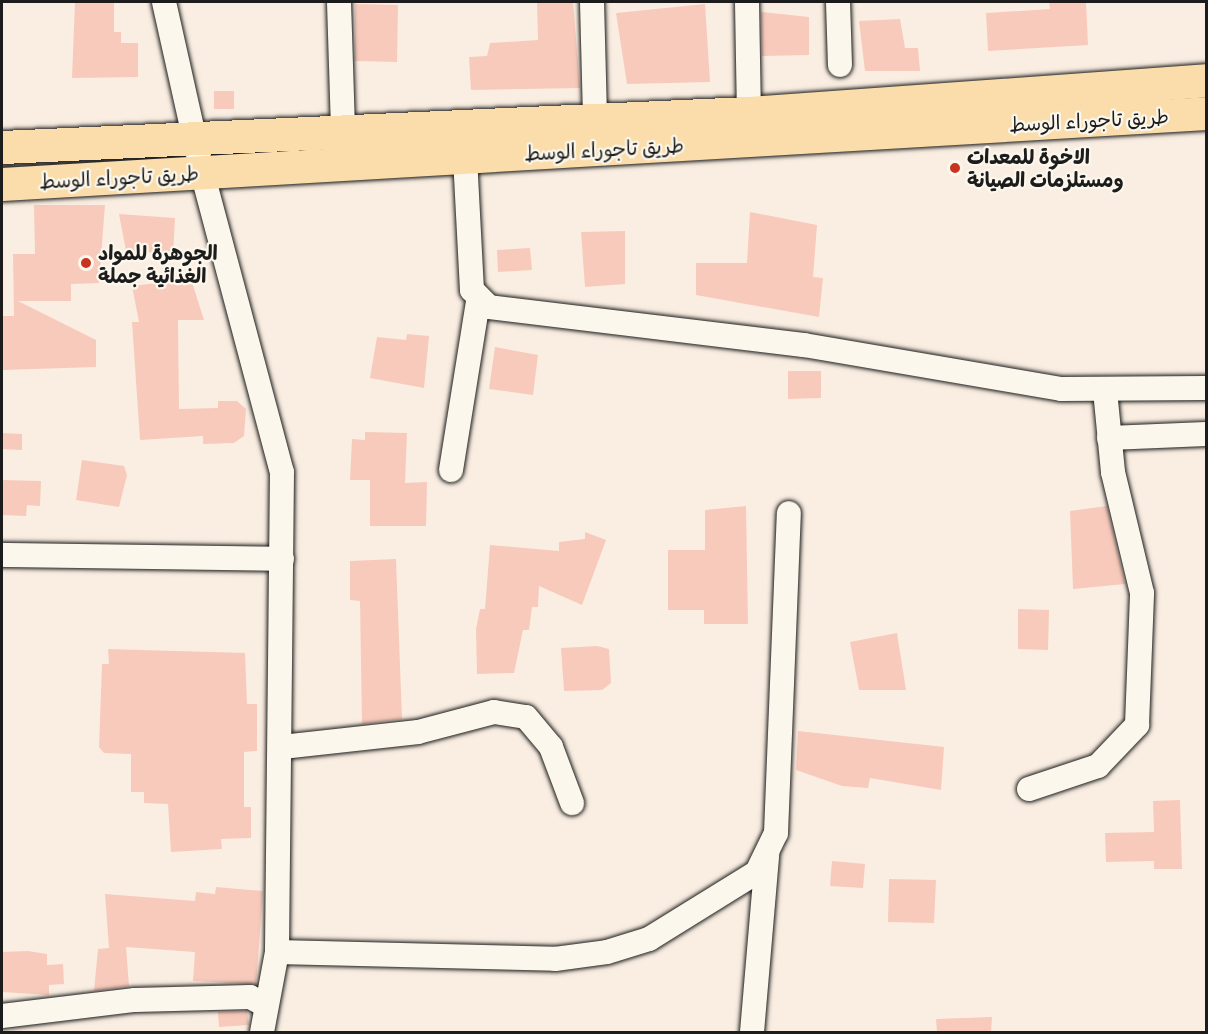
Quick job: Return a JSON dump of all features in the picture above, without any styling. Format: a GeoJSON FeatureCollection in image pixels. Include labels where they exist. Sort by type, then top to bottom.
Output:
{"type":"FeatureCollection","features":[{"type":"Feature","properties":{"kind":"main road"},"geometry":{"type":"LineString","coordinates":[[2,147],[194,135],[749,113],[1206,80]]}},
{"type":"Feature","properties":{"kind":"main road","name":"طريق تاجوراء الوسط"},"geometry":{"type":"LineString","coordinates":[[2,184],[1206,113]]}},
{"type":"Feature","properties":{"kind":"street"},"geometry":{"type":"LineString","coordinates":[[164,2],[202,172],[274,433],[282,472],[282,747],[277,951],[265,1005],[262,1032]]}},
{"type":"Feature","properties":{"kind":"street"},"geometry":{"type":"LineString","coordinates":[[339,2],[344,129]]}},
{"type":"Feature","properties":{"kind":"street"},"geometry":{"type":"LineString","coordinates":[[592,2],[595,119]]}},
{"type":"Feature","properties":{"kind":"street"},"geometry":{"type":"LineString","coordinates":[[747,2],[749,113]]}},
{"type":"Feature","properties":{"kind":"street"},"geometry":{"type":"LineString","coordinates":[[838,2],[840,65]]}},
{"type":"Feature","properties":{"kind":"street"},"geometry":{"type":"LineString","coordinates":[[451,470],[478,301],[472,290],[465,157]]}},
{"type":"Feature","properties":{"kind":"street"},"geometry":{"type":"LineString","coordinates":[[478,301],[508,312],[804,345],[1003,381],[1105,391],[1206,388]]}},
{"type":"Feature","properties":{"kind":"street"},"geometry":{"type":"LineString","coordinates":[[1029,789],[1098,766],[1137,725],[1142,593],[1108,438],[1105,391]]}},
{"type":"Feature","properties":{"kind":"street"},"geometry":{"type":"LineString","coordinates":[[1108,438],[1206,434]]}},
{"type":"Feature","properties":{"kind":"street"},"geometry":{"type":"LineString","coordinates":[[277,951],[555,959],[607,951],[649,939],[703,909],[757,872],[768,854],[776,833],[781,767],[789,513]]}},
{"type":"Feature","properties":{"kind":"street"},"geometry":{"type":"LineString","coordinates":[[2,555],[282,560]]}},
{"type":"Feature","properties":{"kind":"street"},"geometry":{"type":"LineString","coordinates":[[282,747],[418,732],[494,712],[526,717],[551,747],[572,803]]}},
{"type":"Feature","properties":{"kind":"street"},"geometry":{"type":"LineString","coordinates":[[752,1032],[768,854]]}},
{"type":"Feature","properties":{"kind":"street"},"geometry":{"type":"LineString","coordinates":[[2,1016],[135,1000],[250,997],[265,1005]]}},
{"type":"Feature","properties":{"kind":"building"},"geometry":{"type":"Polygon","coordinates":[[[75,2],[114,2],[114,32],[121,32],[121,43],[138,43],[138,77],[72,78],[75,2]]]}},
{"type":"Feature","properties":{"kind":"building"},"geometry":{"type":"Polygon","coordinates":[[[537,2],[573,2],[580,88],[471,90],[469,57],[487,56],[490,43],[538,40],[537,2]]]}},
{"type":"Feature","properties":{"kind":"building"},"geometry":{"type":"Polygon","coordinates":[[[1049,2],[1086,2],[1088,45],[988,51],[986,13],[1050,9],[1049,2]]]}},
{"type":"Feature","properties":{"kind":"building"},"geometry":{"type":"Polygon","coordinates":[[[355,4],[398,5],[397,62],[355,61],[355,4]]]}},
{"type":"Feature","properties":{"kind":"building"},"geometry":{"type":"Polygon","coordinates":[[[705,4],[710,82],[627,84],[616,13],[705,4]]]}},
{"type":"Feature","properties":{"kind":"building"},"geometry":{"type":"Polygon","coordinates":[[[761,12],[809,17],[809,55],[762,56],[761,12]]]}},
{"type":"Feature","properties":{"kind":"building"},"geometry":{"type":"Polygon","coordinates":[[[900,19],[905,48],[918,48],[920,71],[865,71],[859,21],[900,19]]]}},
{"type":"Feature","properties":{"kind":"building"},"geometry":{"type":"Polygon","coordinates":[[[214,91],[234,91],[234,109],[214,109],[214,91]]]}},
{"type":"Feature","properties":{"kind":"building"},"geometry":{"type":"Polygon","coordinates":[[[34,205],[105,205],[99,283],[71,284],[71,301],[18,301],[96,340],[96,367],[2,370],[2,316],[14,316],[13,254],[35,254],[34,205]]]}},
{"type":"Feature","properties":{"kind":"building"},"geometry":{"type":"Polygon","coordinates":[[[750,212],[817,225],[813,277],[823,278],[819,317],[696,295],[696,263],[747,263],[750,212]]]}},
{"type":"Feature","properties":{"kind":"building"},"geometry":{"type":"Polygon","coordinates":[[[119,214],[175,218],[173,254],[126,251],[119,214]]]}},
{"type":"Feature","properties":{"kind":"building"},"geometry":{"type":"Polygon","coordinates":[[[625,231],[625,284],[585,287],[581,232],[625,231]]]}},
{"type":"Feature","properties":{"kind":"building"},"geometry":{"type":"Polygon","coordinates":[[[530,248],[532,270],[498,272],[497,250],[530,248]]]}},
{"type":"Feature","properties":{"kind":"building"},"geometry":{"type":"Polygon","coordinates":[[[191,279],[204,320],[178,320],[179,409],[218,408],[218,401],[237,401],[246,409],[244,436],[234,443],[203,444],[203,436],[140,440],[132,322],[139,322],[132,286],[191,279]]]}},
{"type":"Feature","properties":{"kind":"building"},"geometry":{"type":"Polygon","coordinates":[[[407,334],[429,336],[424,388],[370,378],[377,337],[406,340],[407,334]]]}},
{"type":"Feature","properties":{"kind":"building"},"geometry":{"type":"Polygon","coordinates":[[[495,347],[538,355],[533,395],[489,389],[495,347]]]}},
{"type":"Feature","properties":{"kind":"building"},"geometry":{"type":"Polygon","coordinates":[[[788,371],[821,371],[821,398],[788,399],[788,371]]]}},
{"type":"Feature","properties":{"kind":"building"},"geometry":{"type":"Polygon","coordinates":[[[365,432],[407,433],[405,483],[427,482],[426,526],[370,526],[370,480],[350,480],[352,439],[365,440],[365,432]]]}},
{"type":"Feature","properties":{"kind":"building"},"geometry":{"type":"Polygon","coordinates":[[[2,433],[22,434],[22,450],[2,449],[2,433]]]}},
{"type":"Feature","properties":{"kind":"building"},"geometry":{"type":"Polygon","coordinates":[[[82,460],[124,466],[127,475],[119,507],[76,500],[82,460]]]}},
{"type":"Feature","properties":{"kind":"building"},"geometry":{"type":"Polygon","coordinates":[[[2,480],[41,481],[40,506],[27,505],[26,516],[2,515],[2,480]]]}},
{"type":"Feature","properties":{"kind":"building"},"geometry":{"type":"Polygon","coordinates":[[[746,506],[748,624],[704,624],[704,610],[668,610],[668,550],[705,550],[705,510],[746,506]]]}},
{"type":"Feature","properties":{"kind":"building"},"geometry":{"type":"Polygon","coordinates":[[[1107,506],[1125,584],[1073,589],[1070,511],[1107,506]]]}},
{"type":"Feature","properties":{"kind":"building"},"geometry":{"type":"Polygon","coordinates":[[[585,532],[606,540],[582,605],[539,586],[538,607],[532,607],[529,630],[523,630],[514,673],[477,674],[476,629],[480,609],[485,609],[490,545],[559,551],[559,542],[585,539],[585,532]]]}},
{"type":"Feature","properties":{"kind":"building"},"geometry":{"type":"Polygon","coordinates":[[[396,559],[402,719],[362,724],[360,601],[350,600],[350,561],[396,559]]]}},
{"type":"Feature","properties":{"kind":"building"},"geometry":{"type":"Polygon","coordinates":[[[1018,609],[1049,610],[1048,650],[1018,649],[1018,609]]]}},
{"type":"Feature","properties":{"kind":"building"},"geometry":{"type":"Polygon","coordinates":[[[897,633],[906,690],[859,690],[850,642],[897,633]]]}},
{"type":"Feature","properties":{"kind":"building"},"geometry":{"type":"Polygon","coordinates":[[[597,646],[609,649],[611,683],[602,690],[564,691],[561,648],[597,646]]]}},
{"type":"Feature","properties":{"kind":"building"},"geometry":{"type":"Polygon","coordinates":[[[108,649],[245,653],[247,704],[257,704],[257,751],[244,752],[244,807],[251,807],[251,838],[221,839],[222,849],[171,852],[168,804],[144,803],[144,792],[131,792],[131,754],[104,753],[99,747],[102,664],[109,664],[108,649]]]}},
{"type":"Feature","properties":{"kind":"building"},"geometry":{"type":"Polygon","coordinates":[[[798,731],[944,747],[941,790],[870,778],[868,788],[842,786],[796,770],[798,731]]]}},
{"type":"Feature","properties":{"kind":"building"},"geometry":{"type":"Polygon","coordinates":[[[1180,800],[1182,869],[1154,869],[1154,861],[1106,862],[1105,833],[1154,832],[1153,801],[1180,800]]]}},
{"type":"Feature","properties":{"kind":"building"},"geometry":{"type":"Polygon","coordinates":[[[832,861],[865,864],[863,888],[830,886],[832,861]]]}},
{"type":"Feature","properties":{"kind":"building"},"geometry":{"type":"Polygon","coordinates":[[[889,879],[936,880],[934,923],[888,922],[889,879]]]}},
{"type":"Feature","properties":{"kind":"building"},"geometry":{"type":"Polygon","coordinates":[[[216,887],[263,891],[256,984],[193,981],[195,952],[126,947],[129,986],[94,991],[98,949],[109,948],[105,894],[195,901],[196,892],[215,894],[216,887]]]}},
{"type":"Feature","properties":{"kind":"building"},"geometry":{"type":"Polygon","coordinates":[[[28,951],[47,954],[47,965],[63,964],[64,984],[49,985],[49,995],[2,992],[2,952],[28,951]]]}},
{"type":"Feature","properties":{"kind":"building"},"geometry":{"type":"Polygon","coordinates":[[[247,1011],[249,1025],[219,1027],[218,1012],[247,1011]]]}},
{"type":"Feature","properties":{"kind":"building"},"geometry":{"type":"Polygon","coordinates":[[[992,1017],[991,1032],[937,1032],[936,1019],[992,1017]]]}},
{"type":"Feature","properties":{"kind":"place","name":"الاخوة للمعدات ومستلزمات الصيانة"},"geometry":{"type":"Point","coordinates":[955,168]}},
{"type":"Feature","properties":{"kind":"place","name":"الجوهرة للمواد الغذائية جملة"},"geometry":{"type":"Point","coordinates":[86,263]}}]}
